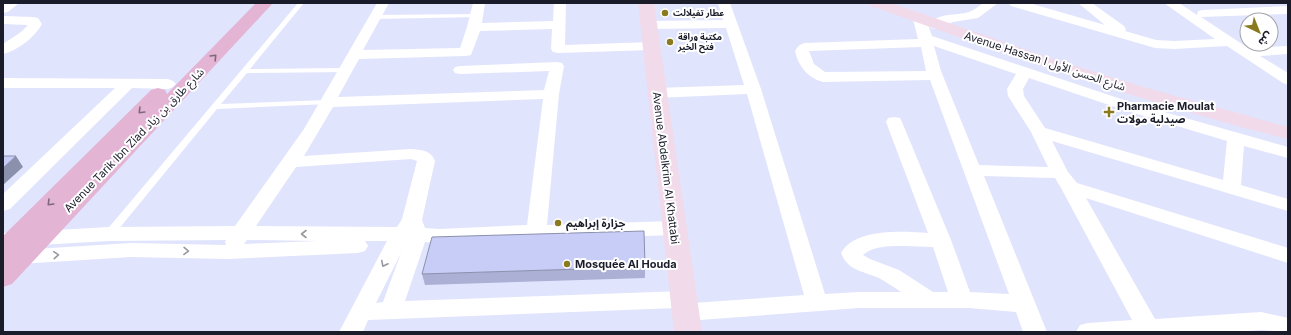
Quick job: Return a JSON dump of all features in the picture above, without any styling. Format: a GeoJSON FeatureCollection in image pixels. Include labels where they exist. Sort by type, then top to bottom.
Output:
{"type":"FeatureCollection","features":[{"type":"Feature","properties":{"kind":"main road","name":"Avenue Tarik Ibn Ziad شارع طارق بن زياد"},"geometry":{"type":"LineString","coordinates":[[3,277],[9,249],[247,3]]}},
{"type":"Feature","properties":{"kind":"main road","name":"Avenue Tarik Ibn Ziad شارع طارق بن زياد"},"geometry":{"type":"LineString","coordinates":[[9,249],[41,238],[265,3]]}},
{"type":"Feature","properties":{"kind":"main road","name":"Avenue Abdelkrim Al Khattabi"},"geometry":{"type":"LineString","coordinates":[[646,3],[673,228],[686,314]]}},
{"type":"Feature","properties":{"kind":"main road","name":"Avenue Hassan I شارع الحسن الأول"},"geometry":{"type":"LineString","coordinates":[[876,3],[927,32],[1050,64],[1287,133]]}},
{"type":"Feature","properties":{"kind":"street"},"geometry":{"type":"LineString","coordinates":[[3,9],[13,3]]}},
{"type":"Feature","properties":{"kind":"street"},"geometry":{"type":"LineString","coordinates":[[536,232],[551,94],[557,66],[560,3]]}},
{"type":"Feature","properties":{"kind":"street"},"geometry":{"type":"LineString","coordinates":[[724,3],[753,89],[817,304]]}},
{"type":"Feature","properties":{"kind":"street"},"geometry":{"type":"LineString","coordinates":[[936,75],[823,77],[814,74],[810,69],[802,51],[805,47],[927,32],[950,18],[973,15],[992,3]]}},
{"type":"Feature","properties":{"kind":"street"},"geometry":{"type":"LineString","coordinates":[[1015,3],[1160,45],[1230,42],[1239,44]]}},
{"type":"Feature","properties":{"kind":"street"},"geometry":{"type":"LineString","coordinates":[[1084,3],[1129,37]]}},
{"type":"Feature","properties":{"kind":"street"},"geometry":{"type":"LineString","coordinates":[[1170,3],[1230,42]]}},
{"type":"Feature","properties":{"kind":"street"},"geometry":{"type":"LineString","coordinates":[[1185,3],[1239,39]]}},
{"type":"Feature","properties":{"kind":"street"},"geometry":{"type":"LineString","coordinates":[[1274,3],[1287,10]]}},
{"type":"Feature","properties":{"kind":"street"},"geometry":{"type":"LineString","coordinates":[[228,252],[291,162],[379,10]]}},
{"type":"Feature","properties":{"kind":"street"},"geometry":{"type":"LineString","coordinates":[[1203,14],[1287,10]]}},
{"type":"Feature","properties":{"kind":"street"},"geometry":{"type":"LineString","coordinates":[[453,97],[477,15],[558,25]]}},
{"type":"Feature","properties":{"kind":"street"},"geometry":{"type":"LineString","coordinates":[[3,20],[28,20],[33,21],[35,24],[34,27],[23,36],[3,50]]}},
{"type":"Feature","properties":{"kind":"street"},"geometry":{"type":"LineString","coordinates":[[649,25],[732,24]]}},
{"type":"Feature","properties":{"kind":"street"},"geometry":{"type":"LineString","coordinates":[[927,32],[1025,72],[1236,139],[1288,153]]}},
{"type":"Feature","properties":{"kind":"street"},"geometry":{"type":"LineString","coordinates":[[927,32],[936,75],[1035,332]]}},
{"type":"Feature","properties":{"kind":"street"},"geometry":{"type":"LineString","coordinates":[[558,49],[651,46]]}},
{"type":"Feature","properties":{"kind":"street"},"geometry":{"type":"LineString","coordinates":[[353,55],[466,52]]}},
{"type":"Feature","properties":{"kind":"street"},"geometry":{"type":"LineString","coordinates":[[1257,52],[1288,80]]}},
{"type":"Feature","properties":{"kind":"street"},"geometry":{"type":"LineString","coordinates":[[1260,52],[1288,68]]}},
{"type":"Feature","properties":{"kind":"street"},"geometry":{"type":"LineString","coordinates":[[460,70],[557,66]]}},
{"type":"Feature","properties":{"kind":"street"},"geometry":{"type":"LineString","coordinates":[[1025,72],[1015,89],[1016,96],[1039,132],[1148,328]]}},
{"type":"Feature","properties":{"kind":"street"},"geometry":{"type":"LineString","coordinates":[[3,83],[168,84]]}},
{"type":"Feature","properties":{"kind":"street"},"geometry":{"type":"LineString","coordinates":[[3,205],[128,84]]}},
{"type":"Feature","properties":{"kind":"street"},"geometry":{"type":"LineString","coordinates":[[656,93],[753,89]]}},
{"type":"Feature","properties":{"kind":"street"},"geometry":{"type":"LineString","coordinates":[[326,102],[551,94]]}},
{"type":"Feature","properties":{"kind":"street"},"geometry":{"type":"LineString","coordinates":[[894,122],[941,240],[962,300]]}},
{"type":"Feature","properties":{"kind":"street"},"geometry":{"type":"LineString","coordinates":[[1039,132],[1288,205]]}},
{"type":"Feature","properties":{"kind":"street"},"geometry":{"type":"LineString","coordinates":[[1231,188],[1236,139]]}},
{"type":"Feature","properties":{"kind":"street"},"geometry":{"type":"LineString","coordinates":[[291,162],[406,154],[423,156],[426,161],[391,310]]}},
{"type":"Feature","properties":{"kind":"street"},"geometry":{"type":"LineString","coordinates":[[972,170],[1065,180],[1288,256]]}},
{"type":"Feature","properties":{"kind":"street"},"geometry":{"type":"LineString","coordinates":[[41,238],[109,234],[440,236],[673,228]]}},
{"type":"Feature","properties":{"kind":"street"},"geometry":{"type":"LineString","coordinates":[[9,249],[228,252],[408,235]]}},
{"type":"Feature","properties":{"kind":"street"},"geometry":{"type":"LineString","coordinates":[[356,322],[408,235]]}},
{"type":"Feature","properties":{"kind":"street"},"geometry":{"type":"LineString","coordinates":[[927,299],[895,277],[857,262],[852,258],[851,253],[855,248],[868,242],[885,240],[941,240]]}},
{"type":"Feature","properties":{"kind":"street"},"geometry":{"type":"LineString","coordinates":[[356,322],[391,310],[686,314],[859,300],[927,299],[1025,304]]}},
{"type":"Feature","properties":{"kind":"street"},"geometry":{"type":"LineString","coordinates":[[1088,332],[1222,325],[1251,321],[1271,323],[1288,328]]}},
{"type":"Feature","properties":{"kind":"lane"},"geometry":{"type":"LineString","coordinates":[[109,234],[301,3]]}},
{"type":"Feature","properties":{"kind":"lane"},"geometry":{"type":"LineString","coordinates":[[379,10],[477,15]]}},
{"type":"Feature","properties":{"kind":"lane"},"geometry":{"type":"LineString","coordinates":[[244,71],[344,70]]}},
{"type":"Feature","properties":{"kind":"lane"},"geometry":{"type":"LineString","coordinates":[[215,107],[326,102]]}},
{"type":"Feature","properties":{"kind":"building"},"geometry":{"type":"Polygon","coordinates":[[[3,156],[16,156],[3,168],[3,156]]]}},
{"type":"Feature","properties":{"kind":"building","name":"Mosquée Al Houda"},"geometry":{"type":"Polygon","coordinates":[[[644,231],[645,267],[422,274],[432,237],[644,231]]]}},
{"type":"Feature","properties":{"kind":"place","name":"عطار تفيلالت"},"geometry":{"type":"Point","coordinates":[665,13]}},
{"type":"Feature","properties":{"kind":"place","name":"مكتبة وراقة فتح الخير"},"geometry":{"type":"Point","coordinates":[670,42]}},
{"type":"Feature","properties":{"kind":"place","name":"Pharmacie Moulat صيدلية مولات"},"geometry":{"type":"Point","coordinates":[1109,112]}},
{"type":"Feature","properties":{"kind":"place","name":"جزارة إبراهيم"},"geometry":{"type":"Point","coordinates":[558,223]}},
{"type":"Feature","properties":{"kind":"place","name":"Mosquée Al Houda"},"geometry":{"type":"Point","coordinates":[567,264]}}]}
